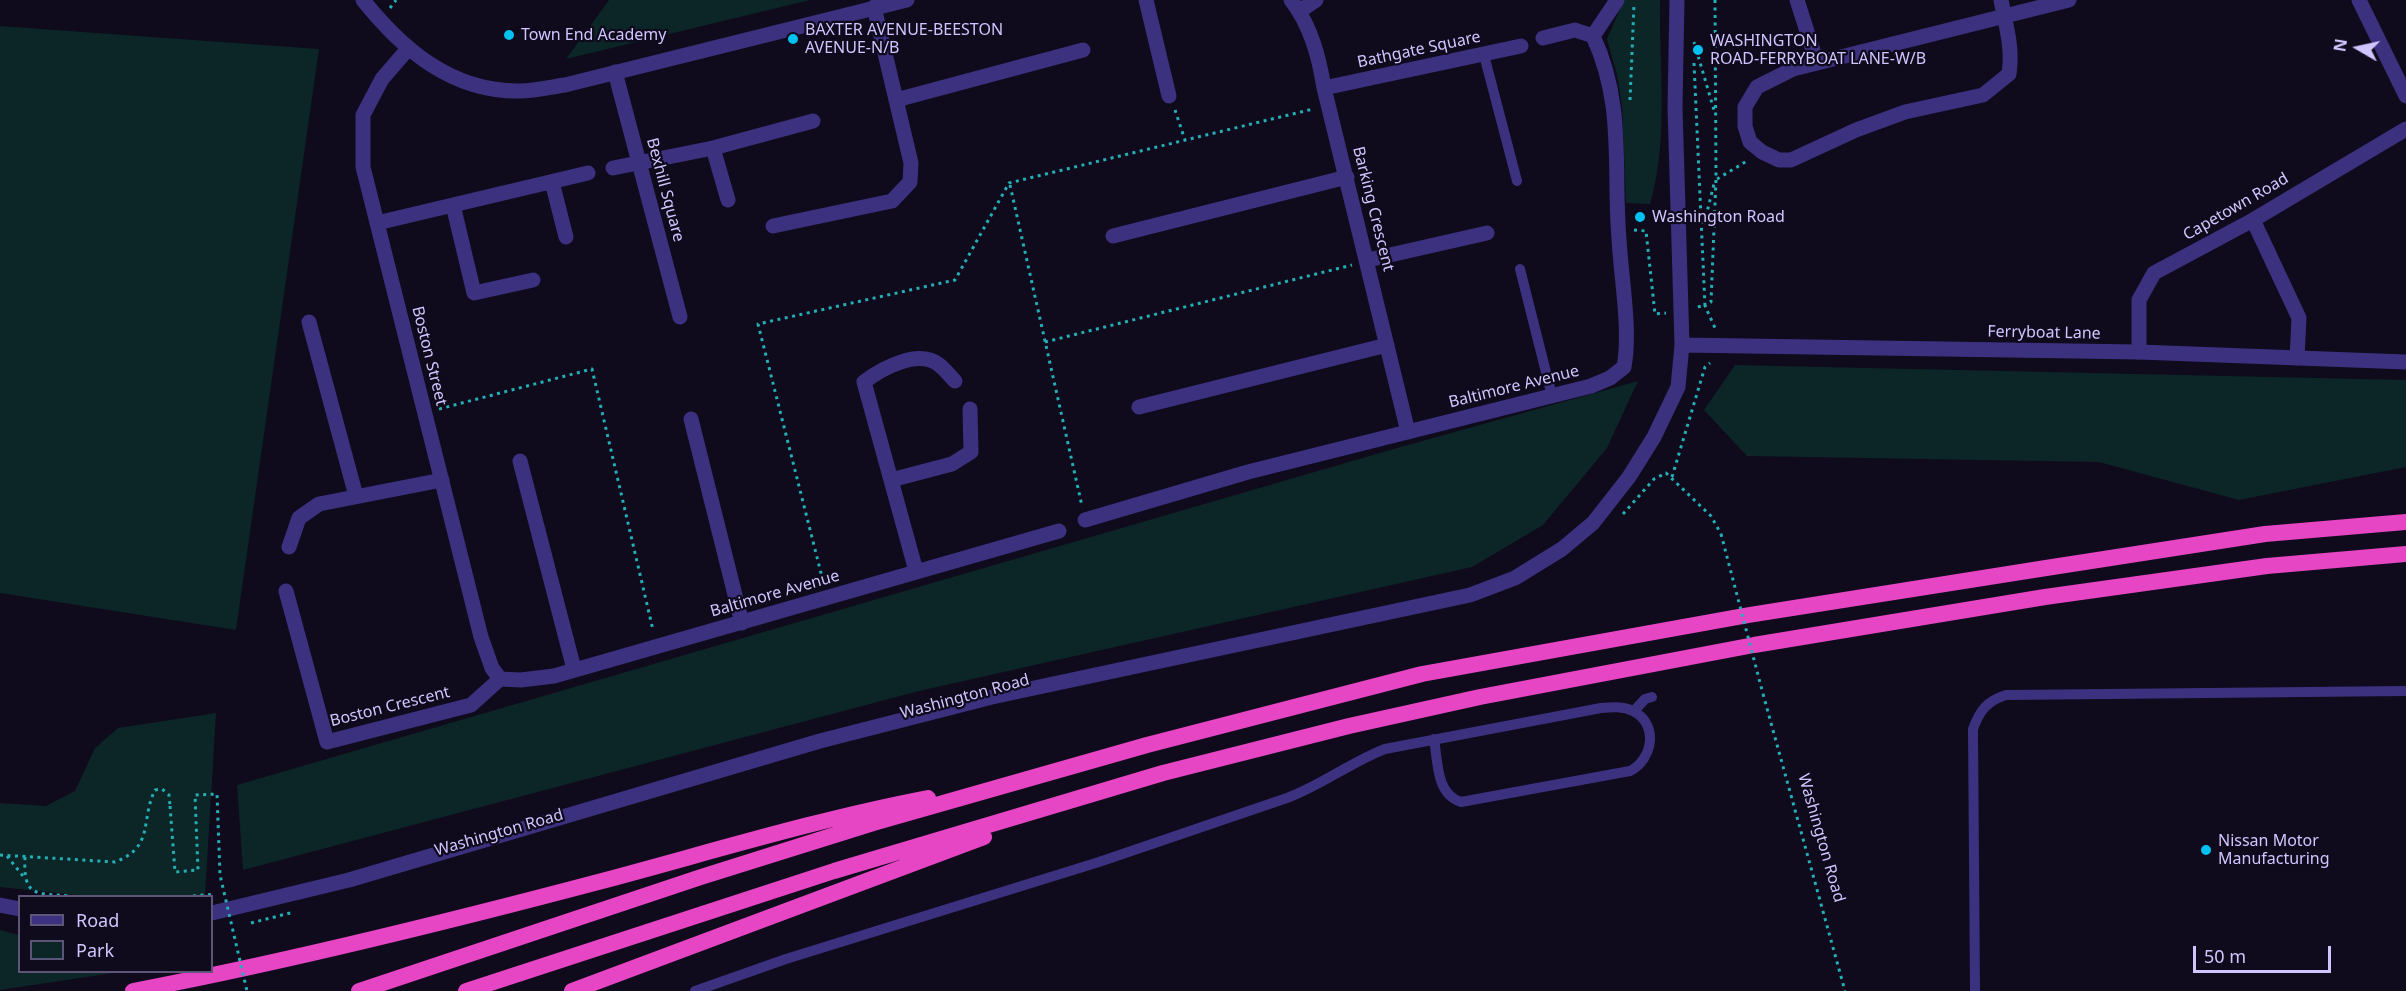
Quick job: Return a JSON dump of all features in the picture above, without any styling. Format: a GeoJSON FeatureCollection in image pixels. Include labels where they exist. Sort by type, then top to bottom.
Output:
{"type":"FeatureCollection","features":[{"type":"Feature","properties":{"kind":"highway"},"geometry":{"type":"LineString","coordinates":[[358,991],[700,877],[1031,778],[1293,705],[1422,674],[1749,615],[2069,564],[2265,534],[2406,522]]}},
{"type":"Feature","properties":{"kind":"highway"},"geometry":{"type":"LineString","coordinates":[[466,991],[834,871],[1163,773],[1349,726],[1754,645],[2045,597],[2267,566],[2406,554]]}},
{"type":"Feature","properties":{"kind":"highway"},"geometry":{"type":"LineString","coordinates":[[572,991],[838,890],[1163,773]]}},
{"type":"Feature","properties":{"kind":"highway"},"geometry":{"type":"LineString","coordinates":[[133,991],[366,940],[887,806],[1031,778]]}},
{"type":"Feature","properties":{"kind":"street"},"geometry":{"type":"LineString","coordinates":[[363,0],[407,50],[444,75],[481,87],[520,92],[566,85],[907,0]]}},
{"type":"Feature","properties":{"kind":"street"},"geometry":{"type":"LineString","coordinates":[[1146,0],[1170,96]]}},
{"type":"Feature","properties":{"kind":"street"},"geometry":{"type":"LineString","coordinates":[[1295,6],[1316,0]]}},
{"type":"Feature","properties":{"kind":"street"},"geometry":{"type":"LineString","coordinates":[[1543,39],[1575,30],[1593,36],[1617,0]]}},
{"type":"Feature","properties":{"kind":"street"},"geometry":{"type":"LineString","coordinates":[[213,913],[349,880],[854,732],[992,697],[1470,595],[1515,579],[1562,549],[1593,524],[1629,477],[1654,437],[1678,387],[1682,345],[1680,213],[1675,107],[1677,0]]}},
{"type":"Feature","properties":{"kind":"street"},"geometry":{"type":"LineString","coordinates":[[1797,0],[1817,63]]}},
{"type":"Feature","properties":{"kind":"street"},"geometry":{"type":"LineString","coordinates":[[2001,0],[2005,18],[2012,54],[2009,74],[1983,95],[1905,112],[1856,130],[1791,160],[1779,159],[1762,152],[1750,142],[1745,126],[1745,107],[1757,87],[1793,69],[2005,18],[2068,0]]}},
{"type":"Feature","properties":{"kind":"street"},"geometry":{"type":"LineString","coordinates":[[2359,0],[2406,96]]}},
{"type":"Feature","properties":{"kind":"street","name":"Barking Crescent"},"geometry":{"type":"LineString","coordinates":[[1295,6],[1318,53],[1324,88],[1408,432]]}},
{"type":"Feature","properties":{"kind":"street"},"geometry":{"type":"LineString","coordinates":[[773,226],[892,201],[910,182],[911,163],[874,7]]}},
{"type":"Feature","properties":{"kind":"street","name":"Baltimore Avenue"},"geometry":{"type":"LineString","coordinates":[[1085,520],[1248,472],[1591,386],[1610,378],[1624,367],[1629,344],[1624,319],[1618,229],[1613,93],[1604,61],[1593,36]]}},
{"type":"Feature","properties":{"kind":"street","name":"Bathgate Square"},"geometry":{"type":"LineString","coordinates":[[1324,88],[1521,46]]}},
{"type":"Feature","properties":{"kind":"street","name":"Boston Street"},"geometry":{"type":"LineString","coordinates":[[407,50],[382,80],[363,115],[363,167],[482,637],[492,668],[500,679]]}},
{"type":"Feature","properties":{"kind":"street"},"geometry":{"type":"LineString","coordinates":[[896,100],[1083,50]]}},
{"type":"Feature","properties":{"kind":"street","name":"Bexhill Square"},"geometry":{"type":"LineString","coordinates":[[615,72],[680,317]]}},
{"type":"Feature","properties":{"kind":"street"},"geometry":{"type":"LineString","coordinates":[[613,168],[713,148],[813,121]]}},
{"type":"Feature","properties":{"kind":"street","name":"Capetown Road"},"geometry":{"type":"LineString","coordinates":[[2139,352],[2139,300],[2154,273],[2253,220],[2406,129]]}},
{"type":"Feature","properties":{"kind":"street"},"geometry":{"type":"LineString","coordinates":[[713,148],[728,200]]}},
{"type":"Feature","properties":{"kind":"street"},"geometry":{"type":"LineString","coordinates":[[377,223],[588,174]]}},
{"type":"Feature","properties":{"kind":"street"},"geometry":{"type":"LineString","coordinates":[[1113,236],[1347,177]]}},
{"type":"Feature","properties":{"kind":"street"},"geometry":{"type":"LineString","coordinates":[[552,182],[566,237]]}},
{"type":"Feature","properties":{"kind":"street"},"geometry":{"type":"LineString","coordinates":[[453,205],[474,293],[533,280]]}},
{"type":"Feature","properties":{"kind":"street"},"geometry":{"type":"LineString","coordinates":[[2253,220],[2299,318],[2297,358]]}},
{"type":"Feature","properties":{"kind":"street"},"geometry":{"type":"LineString","coordinates":[[1368,261],[1487,233]]}},
{"type":"Feature","properties":{"kind":"street"},"geometry":{"type":"LineString","coordinates":[[309,322],[356,496]]}},
{"type":"Feature","properties":{"kind":"street"},"geometry":{"type":"LineString","coordinates":[[1139,407],[1387,345]]}},
{"type":"Feature","properties":{"kind":"street","name":"Ferryboat Lane"},"geometry":{"type":"LineString","coordinates":[[1682,345],[2139,352],[2406,362]]}},
{"type":"Feature","properties":{"kind":"street"},"geometry":{"type":"LineString","coordinates":[[916,571],[864,382],[882,369],[916,359],[937,362],[955,381]]}},
{"type":"Feature","properties":{"kind":"street"},"geometry":{"type":"LineString","coordinates":[[891,480],[952,464],[971,452],[970,409]]}},
{"type":"Feature","properties":{"kind":"street"},"geometry":{"type":"LineString","coordinates":[[691,419],[742,624]]}},
{"type":"Feature","properties":{"kind":"street"},"geometry":{"type":"LineString","coordinates":[[520,461],[574,669]]}},
{"type":"Feature","properties":{"kind":"street"},"geometry":{"type":"LineString","coordinates":[[289,547],[299,518],[319,504],[442,480]]}},
{"type":"Feature","properties":{"kind":"street","name":"Baltimore Avenue"},"geometry":{"type":"LineString","coordinates":[[500,679],[521,680],[554,676],[742,624],[916,571],[1059,531]]}},
{"type":"Feature","properties":{"kind":"street","name":"Boston Crescent"},"geometry":{"type":"LineString","coordinates":[[286,591],[327,741],[471,705],[500,679]]}},
{"type":"Feature","properties":{"kind":"street"},"geometry":{"type":"LineString","coordinates":[[0,905],[18,909]]}},
{"type":"Feature","properties":{"kind":"lane"},"geometry":{"type":"LineString","coordinates":[[1484,55],[1517,182]]}},
{"type":"Feature","properties":{"kind":"lane"},"geometry":{"type":"LineString","coordinates":[[1520,269],[1552,396]]}},
{"type":"Feature","properties":{"kind":"lane"},"geometry":{"type":"LineString","coordinates":[[1975,991],[1973,729],[1980,712],[1991,700],[2006,695],[2406,691]]}},
{"type":"Feature","properties":{"kind":"lane"},"geometry":{"type":"LineString","coordinates":[[1634,711],[1645,699],[1652,697]]}},
{"type":"Feature","properties":{"kind":"lane"},"geometry":{"type":"LineString","coordinates":[[695,991],[1232,817],[1317,786],[1362,758],[1378,752],[1434,739],[1614,706],[1634,711],[1641,717],[1650,739],[1650,750],[1640,766],[1630,771],[1473,802],[1461,802],[1447,795],[1442,786],[1434,739]]}},
{"type":"Feature","properties":{"kind":"path"},"geometry":{"type":"LineString","coordinates":[[1630,101],[1634,0]]}},
{"type":"Feature","properties":{"kind":"path"},"geometry":{"type":"LineString","coordinates":[[1631,230],[1646,231],[1655,314],[1705,306],[1711,302],[1716,179],[1715,0]]}},
{"type":"Feature","properties":{"kind":"path"},"geometry":{"type":"LineString","coordinates":[[1615,521],[1660,474],[1666,473],[1672,477],[1705,367],[1715,361],[1717,328],[1705,306],[1693,40],[1716,114]]}},
{"type":"Feature","properties":{"kind":"path"},"geometry":{"type":"LineString","coordinates":[[1170,96],[1185,140]]}},
{"type":"Feature","properties":{"kind":"path"},"geometry":{"type":"LineString","coordinates":[[827,598],[758,324],[955,280],[1009,183],[1329,105]]}},
{"type":"Feature","properties":{"kind":"path"},"geometry":{"type":"LineString","coordinates":[[1702,229],[1716,179],[1762,152]]}},
{"type":"Feature","properties":{"kind":"path"},"geometry":{"type":"LineString","coordinates":[[1009,183],[1085,520]]}},
{"type":"Feature","properties":{"kind":"path"},"geometry":{"type":"LineString","coordinates":[[1045,342],[1368,261]]}},
{"type":"Feature","properties":{"kind":"path"},"geometry":{"type":"LineString","coordinates":[[425,413],[592,369],[657,646]]}},
{"type":"Feature","properties":{"kind":"path","name":"Washington Road"},"geometry":{"type":"LineString","coordinates":[[1672,477],[1711,516],[1721,534],[1762,694],[1845,991]]}},
{"type":"Feature","properties":{"kind":"path"},"geometry":{"type":"LineString","coordinates":[[0,855],[115,862],[124,858],[142,842],[154,790],[162,789],[169,795],[175,872],[198,870],[195,795],[218,794],[220,875],[247,991]]}},
{"type":"Feature","properties":{"kind":"path"},"geometry":{"type":"LineString","coordinates":[[7,856],[24,877],[27,886],[35,893],[52,895]]}},
{"type":"Feature","properties":{"kind":"path"},"geometry":{"type":"LineString","coordinates":[[24,877],[25,857]]}},
{"type":"Feature","properties":{"kind":"path"},"geometry":{"type":"LineString","coordinates":[[250,923],[297,911]]}},
{"type":"Feature","properties":{"kind":"green space"},"geometry":{"type":"Polygon","coordinates":[[[609,0],[810,0],[566,59],[609,0]]]}},
{"type":"Feature","properties":{"kind":"green space"},"geometry":{"type":"Polygon","coordinates":[[[1624,0],[1660,0],[1661,129],[1656,180],[1650,204],[1626,203],[1622,106],[1617,75],[1607,39],[1624,0]]]}},
{"type":"Feature","properties":{"kind":"green space"},"geometry":{"type":"Polygon","coordinates":[[[0,26],[319,49],[236,630],[0,593],[0,26]]]}},
{"type":"Feature","properties":{"kind":"green space"},"geometry":{"type":"Polygon","coordinates":[[[1735,365],[2406,380],[2406,467],[2239,500],[2099,462],[1747,456],[1704,410],[1735,365]]]}},
{"type":"Feature","properties":{"kind":"green space"},"geometry":{"type":"Polygon","coordinates":[[[1638,381],[1607,448],[1543,525],[1472,567],[919,691],[243,870],[237,785],[1397,448],[1638,381]]]}},
{"type":"Feature","properties":{"kind":"green space"},"geometry":{"type":"Polygon","coordinates":[[[216,713],[205,895],[75,895],[0,887],[0,803],[46,806],[75,791],[95,748],[118,728],[216,713]]]}},
{"type":"Feature","properties":{"kind":"green space"},"geometry":{"type":"Polygon","coordinates":[[[0,930],[18,935],[18,973],[113,973],[0,990],[0,930]]]}},
{"type":"Feature","properties":{"kind":"place","name":"Town End Academy"},"geometry":{"type":"Point","coordinates":[509,35]}},
{"type":"Feature","properties":{"kind":"place","name":"BAXTER AVENUE-BEESTON AVENUE-N/B"},"geometry":{"type":"Point","coordinates":[793,39]}},
{"type":"Feature","properties":{"kind":"place","name":"WASHINGTON ROAD-FERRYBOAT LANE-W/B"},"geometry":{"type":"Point","coordinates":[1698,50]}},
{"type":"Feature","properties":{"kind":"place","name":"Washington Road"},"geometry":{"type":"Point","coordinates":[1640,217]}},
{"type":"Feature","properties":{"kind":"place","name":"Nissan Motor Manufacturing"},"geometry":{"type":"Point","coordinates":[2206,850]}}]}
